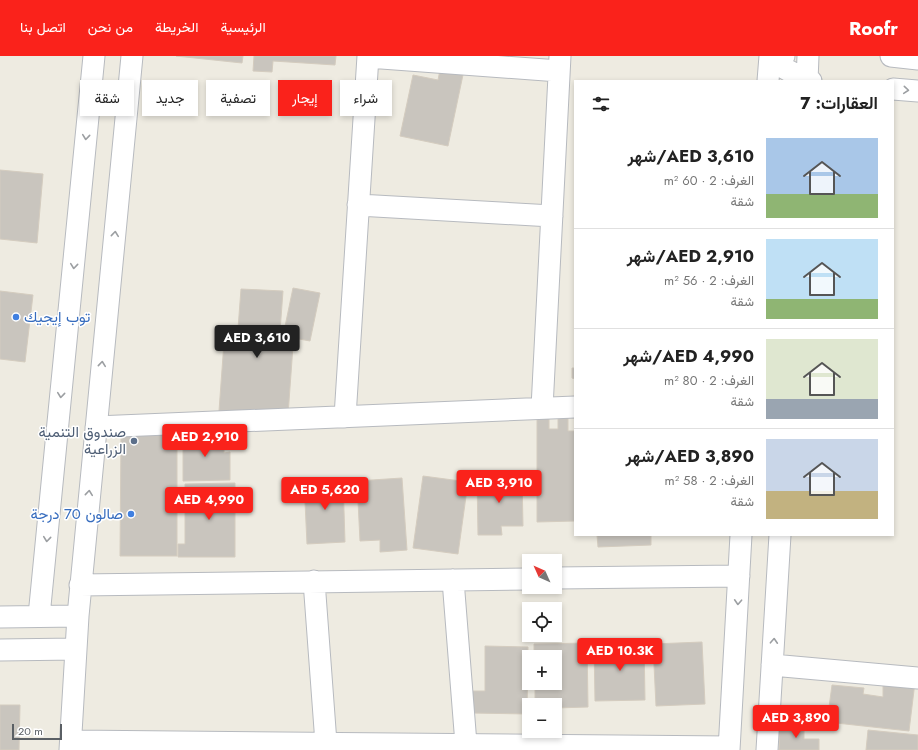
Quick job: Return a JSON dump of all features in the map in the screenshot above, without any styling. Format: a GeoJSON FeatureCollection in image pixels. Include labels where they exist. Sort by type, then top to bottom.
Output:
{"type":"FeatureCollection","features":[{"type":"Feature","properties":{"kind":"street"},"geometry":{"type":"LineString","coordinates":[[39,616],[94,56]]}},
{"type":"Feature","properties":{"kind":"street"},"geometry":{"type":"LineString","coordinates":[[132,56],[80,585],[70,746],[284,747],[326,743],[466,744],[492,747],[729,748],[742,536]]}},
{"type":"Feature","properties":{"kind":"street"},"geometry":{"type":"LineString","coordinates":[[345,417],[368,56],[560,63],[542,408]]}},
{"type":"Feature","properties":{"kind":"street"},"geometry":{"type":"LineString","coordinates":[[807,80],[808,56]]}},
{"type":"Feature","properties":{"kind":"street"},"geometry":{"type":"LineString","coordinates":[[891,56],[918,58]]}},
{"type":"Feature","properties":{"kind":"street"},"geometry":{"type":"LineString","coordinates":[[768,80],[774,57],[806,80]]}},
{"type":"Feature","properties":{"kind":"street"},"geometry":{"type":"LineString","coordinates":[[894,89],[918,91]]}},
{"type":"Feature","properties":{"kind":"street"},"geometry":{"type":"LineString","coordinates":[[358,205],[552,216]]}},
{"type":"Feature","properties":{"kind":"street"},"geometry":{"type":"LineString","coordinates":[[96,427],[574,407]]}},
{"type":"Feature","properties":{"kind":"street"},"geometry":{"type":"LineString","coordinates":[[767,750],[780,536]]}},
{"type":"Feature","properties":{"kind":"street"},"geometry":{"type":"LineString","coordinates":[[562,578],[739,576]]}},
{"type":"Feature","properties":{"kind":"street"},"geometry":{"type":"LineString","coordinates":[[80,585],[522,578]]}},
{"type":"Feature","properties":{"kind":"street"},"geometry":{"type":"LineString","coordinates":[[453,580],[466,744]]}},
{"type":"Feature","properties":{"kind":"street"},"geometry":{"type":"LineString","coordinates":[[314,581],[326,743]]}},
{"type":"Feature","properties":{"kind":"street"},"geometry":{"type":"LineString","coordinates":[[0,617],[78,616]]}},
{"type":"Feature","properties":{"kind":"street"},"geometry":{"type":"LineString","coordinates":[[0,650],[76,650]]}},
{"type":"Feature","properties":{"kind":"street"},"geometry":{"type":"LineString","coordinates":[[772,665],[918,678]]}},
{"type":"Feature","properties":{"kind":"building"},"geometry":{"type":"Polygon","coordinates":[[[176,56],[243,56],[242,63],[176,56]]]}},
{"type":"Feature","properties":{"kind":"building"},"geometry":{"type":"Polygon","coordinates":[[[254,56],[336,56],[335,65],[273,61],[272,72],[253,71],[254,56]]]}},
{"type":"Feature","properties":{"kind":"building"},"geometry":{"type":"Polygon","coordinates":[[[441,65],[464,70],[448,146],[400,136],[413,75],[438,80],[441,65]]]}},
{"type":"Feature","properties":{"kind":"building"},"geometry":{"type":"Polygon","coordinates":[[[0,170],[43,174],[37,243],[0,239],[0,170]]]}},
{"type":"Feature","properties":{"kind":"building"},"geometry":{"type":"Polygon","coordinates":[[[293,288],[320,293],[310,341],[283,336],[293,288]]]}},
{"type":"Feature","properties":{"kind":"building"},"geometry":{"type":"Polygon","coordinates":[[[241,289],[283,291],[279,345],[293,346],[288,415],[219,411],[224,342],[237,342],[241,289]]]}},
{"type":"Feature","properties":{"kind":"building"},"geometry":{"type":"Polygon","coordinates":[[[0,291],[33,295],[25,362],[0,359],[0,291]]]}},
{"type":"Feature","properties":{"kind":"building"},"geometry":{"type":"Polygon","coordinates":[[[572,368],[574,368],[574,379],[572,378],[572,368]]]}},
{"type":"Feature","properties":{"kind":"building"},"geometry":{"type":"Polygon","coordinates":[[[558,415],[568,415],[568,431],[574,431],[574,521],[537,522],[537,417],[549,417],[549,429],[558,429],[558,415]]]}},
{"type":"Feature","properties":{"kind":"building"},"geometry":{"type":"Polygon","coordinates":[[[121,434],[177,434],[177,556],[120,556],[121,434]]]}},
{"type":"Feature","properties":{"kind":"building"},"geometry":{"type":"Polygon","coordinates":[[[183,434],[224,434],[224,453],[230,452],[230,480],[183,481],[183,434]]]}},
{"type":"Feature","properties":{"kind":"building"},"geometry":{"type":"Polygon","coordinates":[[[423,476],[468,482],[458,554],[413,548],[423,476]]]}},
{"type":"Feature","properties":{"kind":"building"},"geometry":{"type":"Polygon","coordinates":[[[522,476],[523,526],[501,526],[502,535],[478,535],[477,477],[522,476]]]}},
{"type":"Feature","properties":{"kind":"building"},"geometry":{"type":"Polygon","coordinates":[[[402,478],[407,550],[380,552],[380,540],[360,541],[357,481],[402,478]]]}},
{"type":"Feature","properties":{"kind":"building"},"geometry":{"type":"Polygon","coordinates":[[[343,479],[345,542],[307,544],[304,481],[343,479]]]}},
{"type":"Feature","properties":{"kind":"building"},"geometry":{"type":"Polygon","coordinates":[[[235,483],[235,557],[178,557],[178,544],[185,544],[185,484],[235,483]]]}},
{"type":"Feature","properties":{"kind":"building"},"geometry":{"type":"Polygon","coordinates":[[[597,536],[651,536],[651,545],[598,547],[597,536]]]}},
{"type":"Feature","properties":{"kind":"building"},"geometry":{"type":"Polygon","coordinates":[[[644,642],[645,700],[595,701],[594,643],[644,642]]]}},
{"type":"Feature","properties":{"kind":"building"},"geometry":{"type":"Polygon","coordinates":[[[702,642],[705,704],[656,706],[653,644],[702,642]]]}},
{"type":"Feature","properties":{"kind":"building"},"geometry":{"type":"Polygon","coordinates":[[[587,643],[588,707],[562,708],[562,698],[535,698],[535,690],[562,690],[562,650],[534,650],[534,644],[587,643]]]}},
{"type":"Feature","properties":{"kind":"building"},"geometry":{"type":"Polygon","coordinates":[[[485,646],[528,647],[528,650],[522,650],[522,690],[527,690],[527,698],[522,698],[522,714],[471,713],[471,691],[485,691],[485,646]]]}},
{"type":"Feature","properties":{"kind":"building"},"geometry":{"type":"Polygon","coordinates":[[[883,678],[915,682],[909,731],[827,722],[832,685],[864,688],[863,694],[883,697],[883,678]]]}},
{"type":"Feature","properties":{"kind":"building"},"geometry":{"type":"Polygon","coordinates":[[[0,705],[20,705],[19,750],[0,750],[0,705]]]}},
{"type":"Feature","properties":{"kind":"building"},"geometry":{"type":"Polygon","coordinates":[[[780,724],[804,725],[804,739],[819,739],[819,750],[779,750],[780,724]]]}},
{"type":"Feature","properties":{"kind":"building"},"geometry":{"type":"Polygon","coordinates":[[[868,730],[918,735],[918,750],[866,750],[868,730]]]}},
{"type":"Feature","properties":{"kind":"place","name":"توب إيجيك"},"geometry":{"type":"Point","coordinates":[16,317]}},
{"type":"Feature","properties":{"kind":"place","name":"صندوق التنمية الزراعية"},"geometry":{"type":"Point","coordinates":[134,441]}},
{"type":"Feature","properties":{"kind":"place","name":"صالون 70 درجة"},"geometry":{"type":"Point","coordinates":[131,514]}}]}
